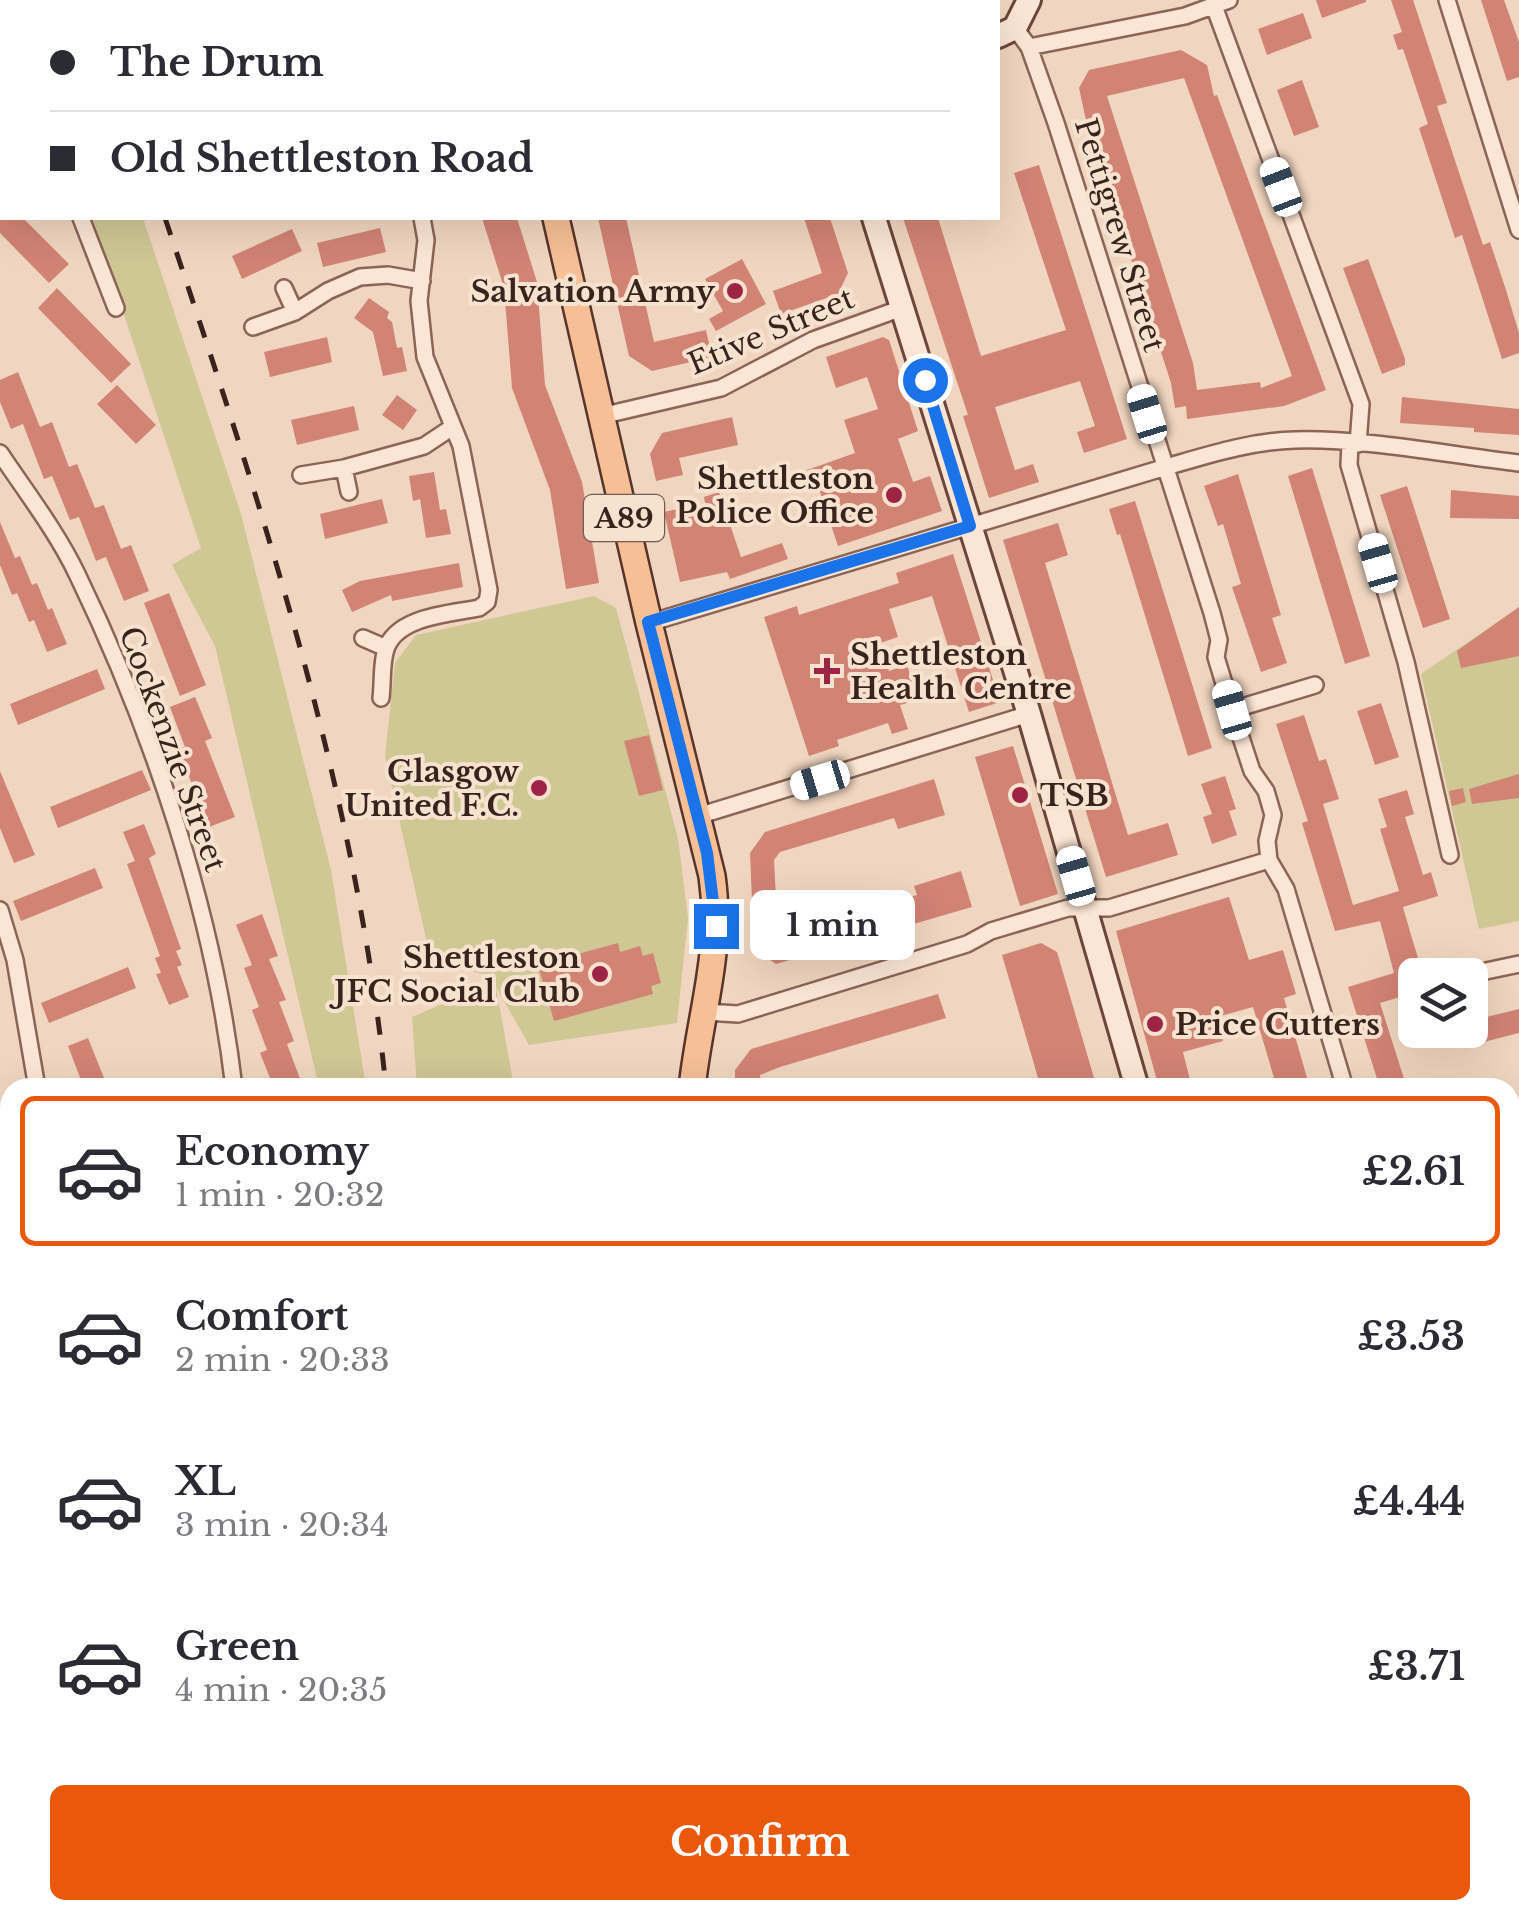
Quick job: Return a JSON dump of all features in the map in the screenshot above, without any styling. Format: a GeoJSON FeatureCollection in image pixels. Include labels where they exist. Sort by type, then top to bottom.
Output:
{"type":"FeatureCollection","features":[{"type":"Feature","properties":{"kind":"main road","name":"A89"},"geometry":{"type":"LineString","coordinates":[[556,220],[648,622],[712,876],[716,915],[714,958],[694,1078]]}},
{"type":"Feature","properties":{"kind":"street"},"geometry":{"type":"LineString","coordinates":[[1014,37],[1029,0]]}},
{"type":"Feature","properties":{"kind":"street"},"geometry":{"type":"LineString","coordinates":[[1447,0],[1519,230]]}},
{"type":"Feature","properties":{"kind":"street"},"geometry":{"type":"LineString","coordinates":[[1014,37],[1185,16],[1221,3],[1361,404],[1349,464],[1406,662],[1450,855]]}},
{"type":"Feature","properties":{"kind":"street","name":"Pettigrew Street"},"geometry":{"type":"LineString","coordinates":[[1014,37],[1166,467],[1212,613],[1219,640],[1216,656],[1232,710],[1252,772],[1266,791],[1273,814],[1267,841],[1269,860],[1286,889],[1343,1078]]}},
{"type":"Feature","properties":{"kind":"street"},"geometry":{"type":"LineString","coordinates":[[82,220],[116,308]]}},
{"type":"Feature","properties":{"kind":"street"},"geometry":{"type":"LineString","coordinates":[[381,698],[386,648],[396,634],[415,622],[478,608],[487,602],[489,590],[460,446],[425,358],[418,302],[426,240],[422,220]]}},
{"type":"Feature","properties":{"kind":"street"},"geometry":{"type":"LineString","coordinates":[[875,220],[1029,714],[1134,1078]]}},
{"type":"Feature","properties":{"kind":"street"},"geometry":{"type":"LineString","coordinates":[[254,327],[294,312],[328,290],[360,278],[388,275],[422,280]]}},
{"type":"Feature","properties":{"kind":"street"},"geometry":{"type":"LineString","coordinates":[[284,288],[294,312]]}},
{"type":"Feature","properties":{"kind":"street","name":"Etive Street"},"geometry":{"type":"LineString","coordinates":[[601,416],[721,388],[814,340],[902,308]]}},
{"type":"Feature","properties":{"kind":"street"},"geometry":{"type":"LineString","coordinates":[[301,475],[344,468],[424,446],[451,428]]}},
{"type":"Feature","properties":{"kind":"street"},"geometry":{"type":"LineString","coordinates":[[648,622],[1254,444],[1295,440],[1354,444],[1519,463]]}},
{"type":"Feature","properties":{"kind":"street","name":"Cockenzie Street"},"geometry":{"type":"LineString","coordinates":[[0,453],[76,571],[140,720],[202,914],[232,1078]]}},
{"type":"Feature","properties":{"kind":"street"},"geometry":{"type":"LineString","coordinates":[[344,468],[348,492]]}},
{"type":"Feature","properties":{"kind":"street"},"geometry":{"type":"LineString","coordinates":[[363,638],[386,648]]}},
{"type":"Feature","properties":{"kind":"street"},"geometry":{"type":"LineString","coordinates":[[1232,710],[1315,685]]}},
{"type":"Feature","properties":{"kind":"street"},"geometry":{"type":"LineString","coordinates":[[698,816],[1029,714]]}},
{"type":"Feature","properties":{"kind":"street"},"geometry":{"type":"LineString","coordinates":[[705,1012],[738,1014],[967,944],[1068,908],[1109,908],[1269,860]]}},
{"type":"Feature","properties":{"kind":"street"},"geometry":{"type":"LineString","coordinates":[[0,910],[15,960],[35,1078]]}},
{"type":"Feature","properties":{"kind":"street"},"geometry":{"type":"LineString","coordinates":[[1488,972],[1519,964]]}},
{"type":"Feature","properties":{"kind":"shaded area"},"geometry":{"type":"Polygon","coordinates":[[[93,220],[144,220],[241,514],[331,870],[365,1078],[317,1078],[215,646],[172,565],[201,548],[93,220]]]}},
{"type":"Feature","properties":{"kind":"shaded area"},"geometry":{"type":"Polygon","coordinates":[[[594,596],[616,608],[678,838],[688,918],[677,1023],[529,1045],[496,987],[512,1078],[416,1078],[412,1017],[494,982],[491,976],[431,961],[385,756],[395,663],[416,635],[594,596]]]}},
{"type":"Feature","properties":{"kind":"shaded area"},"geometry":{"type":"Polygon","coordinates":[[[1519,607],[1519,921],[1479,929],[1421,674],[1519,607]]]}},
{"type":"Feature","properties":{"kind":"building"},"geometry":{"type":"Polygon","coordinates":[[[1316,0],[1366,0],[1366,2],[1322,18],[1316,0]]]}},
{"type":"Feature","properties":{"kind":"building"},"geometry":{"type":"Polygon","coordinates":[[[1391,0],[1413,0],[1447,103],[1437,106],[1483,245],[1490,242],[1506,290],[1519,333],[1519,353],[1502,359],[1462,235],[1455,238],[1419,128],[1428,124],[1403,49],[1398,50],[1393,35],[1402,32],[1391,0]]]}},
{"type":"Feature","properties":{"kind":"building"},"geometry":{"type":"Polygon","coordinates":[[[1481,0],[1504,0],[1519,42],[1519,77],[1507,81],[1481,0]]]}},
{"type":"Feature","properties":{"kind":"building"},"geometry":{"type":"Polygon","coordinates":[[[1303,13],[1312,38],[1267,55],[1258,29],[1303,13]]]}},
{"type":"Feature","properties":{"kind":"building"},"geometry":{"type":"Polygon","coordinates":[[[1181,50],[1207,65],[1214,96],[1217,95],[1326,390],[1284,406],[1187,419],[1186,406],[1175,408],[1171,383],[1085,116],[1079,88],[1089,70],[1181,50]],[[1184,78],[1107,96],[1193,363],[1197,390],[1260,382],[1261,388],[1292,376],[1184,78]]]}},
{"type":"Feature","properties":{"kind":"building"},"geometry":{"type":"Polygon","coordinates":[[[1302,80],[1319,127],[1294,136],[1277,90],[1302,80]]]}},
{"type":"Feature","properties":{"kind":"building"},"geometry":{"type":"Polygon","coordinates":[[[1039,165],[1127,439],[1084,453],[1077,432],[1095,426],[1080,381],[995,407],[1015,470],[1033,464],[1039,482],[989,498],[963,416],[968,415],[904,220],[939,220],[981,356],[1066,330],[1014,173],[1039,165]]]}},
{"type":"Feature","properties":{"kind":"building"},"geometry":{"type":"Polygon","coordinates":[[[0,220],[25,220],[69,264],[49,283],[0,233],[0,220]]]}},
{"type":"Feature","properties":{"kind":"building"},"geometry":{"type":"Polygon","coordinates":[[[483,220],[518,220],[537,282],[545,385],[582,482],[599,583],[566,589],[550,490],[512,388],[504,288],[483,220]]]}},
{"type":"Feature","properties":{"kind":"building"},"geometry":{"type":"Polygon","coordinates":[[[598,220],[626,220],[654,342],[706,330],[712,357],[652,371],[629,356],[598,220]]]}},
{"type":"Feature","properties":{"kind":"building"},"geometry":{"type":"Polygon","coordinates":[[[805,220],[831,220],[848,273],[838,294],[781,314],[773,291],[822,273],[805,220]]]}},
{"type":"Feature","properties":{"kind":"building"},"geometry":{"type":"Polygon","coordinates":[[[380,228],[386,252],[323,267],[317,243],[380,228]]]}},
{"type":"Feature","properties":{"kind":"building"},"geometry":{"type":"Polygon","coordinates":[[[292,229],[302,251],[242,279],[232,256],[292,229]]]}},
{"type":"Feature","properties":{"kind":"building","name":"Salvation Army"},"geometry":{"type":"Polygon","coordinates":[[[742,259],[766,304],[716,331],[709,319],[723,311],[705,279],[742,259]]]}},
{"type":"Feature","properties":{"kind":"building"},"geometry":{"type":"Polygon","coordinates":[[[1368,259],[1405,359],[1405,365],[1382,374],[1343,268],[1368,259]]]}},
{"type":"Feature","properties":{"kind":"building"},"geometry":{"type":"Polygon","coordinates":[[[57,288],[131,364],[111,383],[38,308],[57,288]]]}},
{"type":"Feature","properties":{"kind":"building"},"geometry":{"type":"Polygon","coordinates":[[[369,298],[389,312],[387,318],[392,322],[397,348],[402,347],[407,371],[383,376],[373,332],[354,318],[369,298]]]}},
{"type":"Feature","properties":{"kind":"building"},"geometry":{"type":"Polygon","coordinates":[[[327,337],[332,362],[270,377],[264,352],[327,337]]]}},
{"type":"Feature","properties":{"kind":"building"},"geometry":{"type":"Polygon","coordinates":[[[883,337],[889,340],[918,431],[898,439],[913,482],[930,476],[942,511],[838,546],[818,486],[813,488],[807,470],[855,453],[844,420],[878,409],[867,377],[836,388],[826,357],[883,337]]]}},
{"type":"Feature","properties":{"kind":"building"},"geometry":{"type":"Polygon","coordinates":[[[18,372],[40,427],[52,422],[69,467],[77,464],[95,508],[104,505],[121,549],[131,545],[149,591],[124,601],[106,557],[96,561],[79,517],[70,520],[52,476],[44,479],[23,424],[11,429],[0,402],[0,380],[18,372]]]}},
{"type":"Feature","properties":{"kind":"building"},"geometry":{"type":"Polygon","coordinates":[[[117,385],[156,425],[136,444],[97,404],[117,385]]]}},
{"type":"Feature","properties":{"kind":"building"},"geometry":{"type":"Polygon","coordinates":[[[397,395],[417,410],[403,430],[382,415],[397,395]]]}},
{"type":"Feature","properties":{"kind":"building"},"geometry":{"type":"Polygon","coordinates":[[[1402,397],[1519,409],[1519,435],[1400,423],[1402,397]]]}},
{"type":"Feature","properties":{"kind":"building"},"geometry":{"type":"Polygon","coordinates":[[[354,406],[359,430],[297,445],[291,420],[354,406]]]}},
{"type":"Feature","properties":{"kind":"building"},"geometry":{"type":"Polygon","coordinates":[[[732,417],[738,445],[679,458],[683,475],[656,481],[650,454],[662,433],[732,417]]]}},
{"type":"Feature","properties":{"kind":"building"},"geometry":{"type":"Polygon","coordinates":[[[1312,468],[1370,656],[1345,664],[1288,476],[1312,468]]]}},
{"type":"Feature","properties":{"kind":"building"},"geometry":{"type":"Polygon","coordinates":[[[434,472],[440,510],[446,509],[451,534],[426,538],[420,499],[413,501],[409,476],[434,472]]]}},
{"type":"Feature","properties":{"kind":"building"},"geometry":{"type":"Polygon","coordinates":[[[1238,474],[1281,615],[1272,618],[1287,663],[1261,672],[1232,587],[1241,584],[1223,524],[1218,526],[1204,486],[1238,474]]]}},
{"type":"Feature","properties":{"kind":"building"},"geometry":{"type":"Polygon","coordinates":[[[1407,486],[1450,619],[1423,628],[1380,495],[1407,486]]]}},
{"type":"Feature","properties":{"kind":"building"},"geometry":{"type":"Polygon","coordinates":[[[1451,490],[1519,496],[1519,519],[1450,518],[1451,490]]]}},
{"type":"Feature","properties":{"kind":"building"},"geometry":{"type":"Polygon","coordinates":[[[719,492],[741,557],[782,543],[788,559],[730,579],[727,572],[680,582],[664,512],[705,503],[704,497],[719,492]]]}},
{"type":"Feature","properties":{"kind":"building"},"geometry":{"type":"Polygon","coordinates":[[[382,499],[388,523],[325,539],[320,514],[382,499]]]}},
{"type":"Feature","properties":{"kind":"building"},"geometry":{"type":"Polygon","coordinates":[[[1135,501],[1212,748],[1188,756],[1109,509],[1135,501]]]}},
{"type":"Feature","properties":{"kind":"building"},"geometry":{"type":"Polygon","coordinates":[[[0,522],[15,558],[20,556],[32,585],[37,583],[48,610],[52,608],[67,644],[47,652],[34,620],[29,622],[17,593],[12,595],[0,565],[0,522]]]}},
{"type":"Feature","properties":{"kind":"building"},"geometry":{"type":"Polygon","coordinates":[[[1058,523],[1068,555],[1045,563],[1128,835],[1168,823],[1178,855],[1106,877],[1003,540],[1058,523]]]}},
{"type":"Feature","properties":{"kind":"building","name":"Shettleston Health Centre"},"geometry":{"type":"Polygon","coordinates":[[[953,554],[1000,702],[969,712],[932,596],[889,609],[898,637],[880,643],[889,671],[907,665],[918,700],[900,705],[908,729],[892,734],[888,723],[837,740],[839,746],[809,756],[764,617],[797,606],[799,615],[899,583],[896,573],[953,554]]]}},
{"type":"Feature","properties":{"kind":"building"},"geometry":{"type":"Polygon","coordinates":[[[459,563],[463,587],[392,601],[391,595],[352,612],[342,590],[360,581],[459,563]]]}},
{"type":"Feature","properties":{"kind":"building"},"geometry":{"type":"Polygon","coordinates":[[[169,593],[206,685],[180,696],[144,603],[169,593]]]}},
{"type":"Feature","properties":{"kind":"building"},"geometry":{"type":"Polygon","coordinates":[[[1519,607],[1519,656],[1461,668],[1457,651],[1519,607]]]}},
{"type":"Feature","properties":{"kind":"building"},"geometry":{"type":"Polygon","coordinates":[[[97,669],[105,689],[18,725],[10,704],[97,669]]]}},
{"type":"Feature","properties":{"kind":"building"},"geometry":{"type":"Polygon","coordinates":[[[195,697],[212,738],[205,741],[235,817],[209,827],[178,749],[185,747],[170,707],[195,697]]]}},
{"type":"Feature","properties":{"kind":"building"},"geometry":{"type":"Polygon","coordinates":[[[1381,703],[1399,757],[1375,765],[1357,711],[1381,703]]]}},
{"type":"Feature","properties":{"kind":"building"},"geometry":{"type":"Polygon","coordinates":[[[1304,715],[1319,761],[1326,759],[1339,799],[1323,804],[1353,905],[1399,891],[1380,829],[1387,827],[1378,799],[1407,790],[1414,814],[1405,817],[1423,875],[1431,872],[1438,896],[1403,907],[1418,958],[1398,958],[1398,998],[1380,1003],[1404,1078],[1377,1078],[1348,987],[1394,973],[1380,921],[1335,931],[1302,823],[1308,821],[1276,724],[1304,715]]]}},
{"type":"Feature","properties":{"kind":"building"},"geometry":{"type":"Polygon","coordinates":[[[649,735],[663,790],[639,796],[624,741],[649,735]]]}},
{"type":"Feature","properties":{"kind":"building"},"geometry":{"type":"Polygon","coordinates":[[[1013,746],[1058,894],[1020,906],[975,757],[1013,746]]]}},
{"type":"Feature","properties":{"kind":"building"},"geometry":{"type":"Polygon","coordinates":[[[142,770],[151,790],[58,828],[50,807],[142,770]]]}},
{"type":"Feature","properties":{"kind":"building"},"geometry":{"type":"Polygon","coordinates":[[[0,771],[35,855],[14,863],[0,828],[0,771]]]}},
{"type":"Feature","properties":{"kind":"building"},"geometry":{"type":"Polygon","coordinates":[[[1519,774],[1519,798],[1472,804],[1469,789],[1519,774]]]}},
{"type":"Feature","properties":{"kind":"building"},"geometry":{"type":"Polygon","coordinates":[[[1225,776],[1236,809],[1229,811],[1237,835],[1212,844],[1203,817],[1212,814],[1201,784],[1225,776]]]}},
{"type":"Feature","properties":{"kind":"building"},"geometry":{"type":"Polygon","coordinates":[[[934,779],[945,815],[898,829],[894,818],[780,852],[774,860],[778,937],[917,895],[914,886],[961,871],[972,907],[776,964],[754,949],[750,853],[765,832],[934,779]]]}},
{"type":"Feature","properties":{"kind":"building"},"geometry":{"type":"Polygon","coordinates":[[[1463,788],[1466,802],[1452,806],[1449,791],[1463,788]]]}},
{"type":"Feature","properties":{"kind":"building"},"geometry":{"type":"Polygon","coordinates":[[[144,824],[156,854],[149,858],[181,949],[176,951],[182,965],[177,967],[189,997],[169,1005],[156,974],[161,973],[155,958],[160,956],[127,864],[135,861],[123,832],[144,824]]]}},
{"type":"Feature","properties":{"kind":"building"},"geometry":{"type":"Polygon","coordinates":[[[95,868],[103,888],[21,921],[13,901],[95,868]]]}},
{"type":"Feature","properties":{"kind":"building"},"geometry":{"type":"Polygon","coordinates":[[[1229,897],[1249,960],[1283,950],[1296,994],[1284,998],[1307,1078],[1274,1078],[1253,1007],[1217,1017],[1223,1041],[1183,1052],[1190,1078],[1156,1078],[1116,931],[1229,897]]]}},
{"type":"Feature","properties":{"kind":"building"},"geometry":{"type":"Polygon","coordinates":[[[262,914],[278,956],[269,959],[286,1000],[279,1002],[294,1041],[287,1044],[300,1078],[270,1078],[260,1053],[267,1050],[252,1010],[259,1007],[244,968],[252,965],[236,925],[262,914]]]}},
{"type":"Feature","properties":{"kind":"building","name":"Shettleston JFC Social Club"},"geometry":{"type":"Polygon","coordinates":[[[618,943],[620,952],[640,946],[643,956],[653,953],[661,983],[651,986],[653,994],[554,1021],[538,965],[618,943]]]}},
{"type":"Feature","properties":{"kind":"building"},"geometry":{"type":"Polygon","coordinates":[[[1041,943],[1057,952],[1094,1078],[1038,1078],[1002,955],[1041,943]]]}},
{"type":"Feature","properties":{"kind":"building"},"geometry":{"type":"Polygon","coordinates":[[[128,967],[136,988],[49,1023],[41,1003],[128,967]]]}},
{"type":"Feature","properties":{"kind":"building"},"geometry":{"type":"Polygon","coordinates":[[[938,994],[946,1018],[780,1067],[760,1078],[735,1078],[735,1070],[751,1049],[938,994]]]}},
{"type":"Feature","properties":{"kind":"building"},"geometry":{"type":"Polygon","coordinates":[[[1519,1009],[1519,1033],[1488,1041],[1488,1017],[1519,1009]]]}},
{"type":"Feature","properties":{"kind":"building"},"geometry":{"type":"Polygon","coordinates":[[[88,1038],[104,1078],[80,1078],[68,1046],[88,1038]]]}},
{"type":"Feature","properties":{"kind":"railway"},"geometry":{"type":"LineString","coordinates":[[166,220],[269,539],[328,756],[372,976],[385,1078]]}},
{"type":"Feature","properties":{"kind":"place","name":"Salvation Army"},"geometry":{"type":"Point","coordinates":[735,291]}},
{"type":"Feature","properties":{"kind":"place","name":"Shettleston Police Office"},"geometry":{"type":"Point","coordinates":[894,495]}},
{"type":"Feature","properties":{"kind":"place","name":"Shettleston Health Centre"},"geometry":{"type":"Point","coordinates":[827,671]}},
{"type":"Feature","properties":{"kind":"place","name":"Glasgow United F.C."},"geometry":{"type":"Point","coordinates":[539,788]}},
{"type":"Feature","properties":{"kind":"place","name":"TSB"},"geometry":{"type":"Point","coordinates":[1020,795]}},
{"type":"Feature","properties":{"kind":"place","name":"Shettleston JFC Social Club"},"geometry":{"type":"Point","coordinates":[600,974]}},
{"type":"Feature","properties":{"kind":"place","name":"Price Cutters"},"geometry":{"type":"Point","coordinates":[1155,1024]}},
{"type":"Feature","properties":{"kind":"route"},"geometry":{"type":"LineString","coordinates":[[716,926],[707,853],[648,622],[970,526],[925,380]]}}]}
